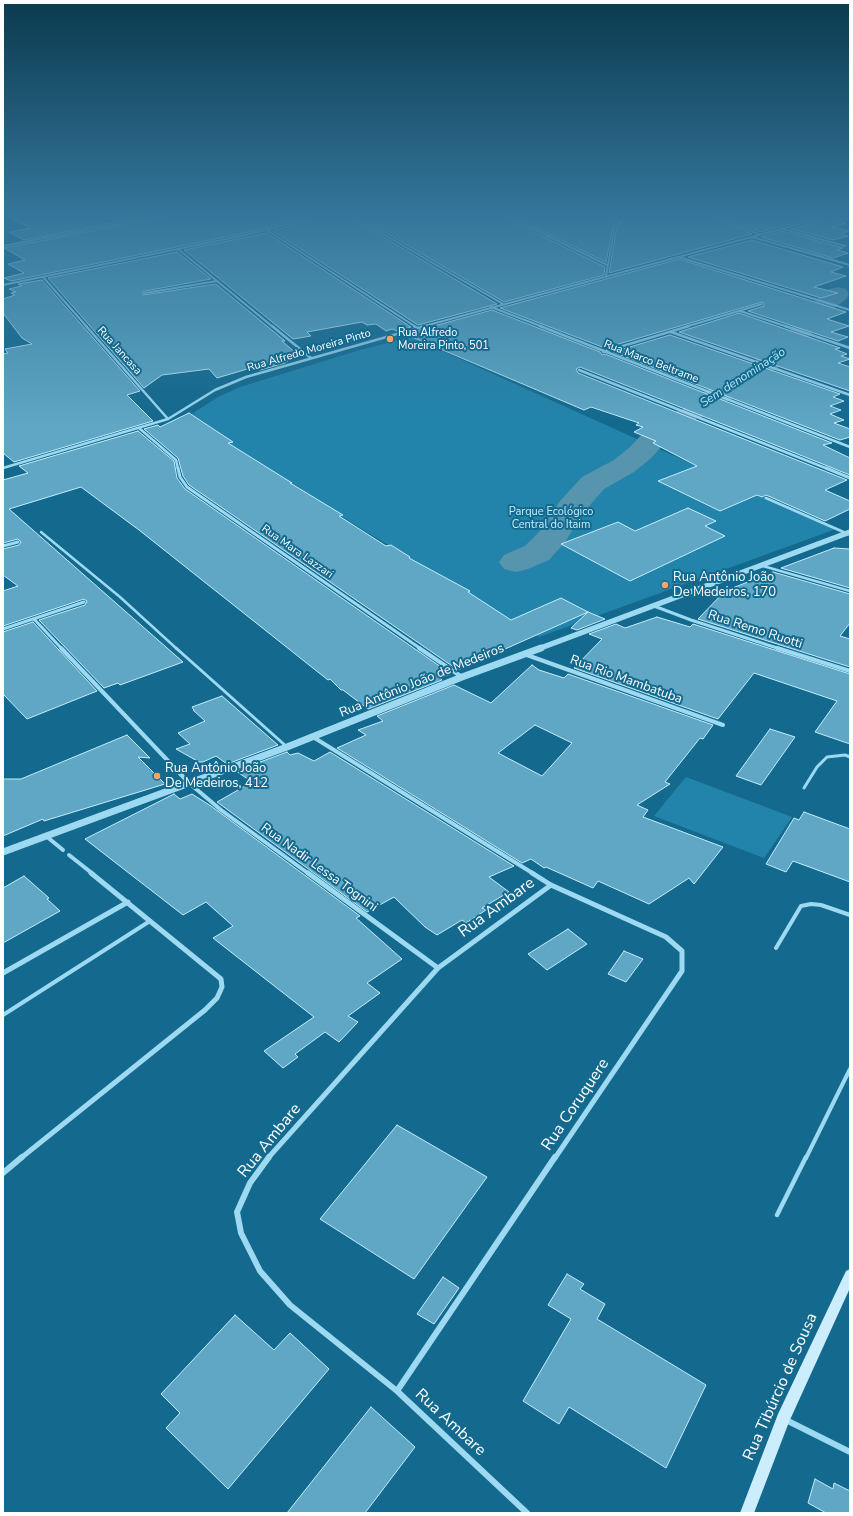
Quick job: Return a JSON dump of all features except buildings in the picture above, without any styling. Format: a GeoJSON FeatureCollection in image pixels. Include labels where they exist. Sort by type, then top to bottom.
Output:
{"type":"FeatureCollection","features":[{"type":"Feature","properties":{"kind":"main road","name":"Rua Tibúrcio de Sousa"},"geometry":{"type":"LineString","coordinates":[[746,1513],[783,1419],[850,1275]]}},
{"type":"Feature","properties":{"kind":"street","name":"Rua Jancasa"},"geometry":{"type":"LineString","coordinates":[[50,285],[168,418]]}},
{"type":"Feature","properties":{"kind":"street"},"geometry":{"type":"LineString","coordinates":[[145,293],[191,285]]}},
{"type":"Feature","properties":{"kind":"street"},"geometry":{"type":"LineString","coordinates":[[223,285],[311,358]]}},
{"type":"Feature","properties":{"kind":"street"},"geometry":{"type":"LineString","coordinates":[[350,285],[416,328]]}},
{"type":"Feature","properties":{"kind":"street"},"geometry":{"type":"LineString","coordinates":[[470,285],[503,304]]}},
{"type":"Feature","properties":{"kind":"street","name":"Rua Alfredo Moreira Pinto"},"geometry":{"type":"LineString","coordinates":[[3,468],[168,418],[215,390],[246,377],[574,285]]}},
{"type":"Feature","properties":{"kind":"street"},"geometry":{"type":"LineString","coordinates":[[768,285],[850,310]]}},
{"type":"Feature","properties":{"kind":"street"},"geometry":{"type":"LineString","coordinates":[[602,352],[762,304]]}},
{"type":"Feature","properties":{"kind":"street","name":"Rua Marco Beltrame"},"geometry":{"type":"LineString","coordinates":[[491,307],[602,352],[850,448]]}},
{"type":"Feature","properties":{"kind":"street"},"geometry":{"type":"LineString","coordinates":[[739,311],[850,348]]}},
{"type":"Feature","properties":{"kind":"street"},"geometry":{"type":"LineString","coordinates":[[671,332],[850,396]]}},
{"type":"Feature","properties":{"kind":"street"},"geometry":{"type":"LineString","coordinates":[[579,370],[850,478]]}},
{"type":"Feature","properties":{"kind":"street","name":"Rua Mara Lazzari"},"geometry":{"type":"LineString","coordinates":[[139,428],[176,460],[180,477],[187,487],[462,677]]}},
{"type":"Feature","properties":{"kind":"street"},"geometry":{"type":"LineString","coordinates":[[766,498],[849,533]]}},
{"type":"Feature","properties":{"kind":"street","name":"Rua Antônio João de Medeiros"},"geometry":{"type":"LineString","coordinates":[[3,852],[287,747],[462,677],[849,533]]}},
{"type":"Feature","properties":{"kind":"street"},"geometry":{"type":"LineString","coordinates":[[3,546],[18,542]]}},
{"type":"Feature","properties":{"kind":"street"},"geometry":{"type":"LineString","coordinates":[[3,629],[84,602]]}},
{"type":"Feature","properties":{"kind":"street","name":"Rua Remo Ruotti"},"geometry":{"type":"LineString","coordinates":[[654,606],[692,620],[850,671]]}},
{"type":"Feature","properties":{"kind":"street","name":"Rua Nadir Lessa Tognini"},"geometry":{"type":"LineString","coordinates":[[34,619],[189,783],[221,810],[438,968]]}},
{"type":"Feature","properties":{"kind":"street","name":"Rua Rio Mambatuba"},"geometry":{"type":"LineString","coordinates":[[523,654],[723,725]]}},
{"type":"Feature","properties":{"kind":"street"},"geometry":{"type":"LineString","coordinates":[[313,737],[551,885]]}},
{"type":"Feature","properties":{"kind":"street"},"geometry":{"type":"LineString","coordinates":[[45,836],[63,850]]}},
{"type":"Feature","properties":{"kind":"street"},"geometry":{"type":"LineString","coordinates":[[3,1173],[205,1010],[217,998],[222,987],[221,979],[69,855]]}},
{"type":"Feature","properties":{"kind":"street","name":"Rua Ambare"},"geometry":{"type":"LineString","coordinates":[[527,1513],[397,1391],[290,1305],[260,1271],[241,1233],[237,1212],[250,1182],[267,1160],[438,968],[476,938],[551,885]]}},
{"type":"Feature","properties":{"kind":"street","name":"Rua Coruquere"},"geometry":{"type":"LineString","coordinates":[[397,1391],[682,971],[682,951],[666,937],[551,885]]}},
{"type":"Feature","properties":{"kind":"street"},"geometry":{"type":"LineString","coordinates":[[3,973],[128,902]]}},
{"type":"Feature","properties":{"kind":"street"},"geometry":{"type":"LineString","coordinates":[[783,1419],[850,1452]]}},
{"type":"Feature","properties":{"kind":"lane"},"geometry":{"type":"LineString","coordinates":[[41,532],[120,597],[287,747]]}},
{"type":"Feature","properties":{"kind":"lane"},"geometry":{"type":"LineString","coordinates":[[762,565],[850,591]]}},
{"type":"Feature","properties":{"kind":"lane"},"geometry":{"type":"LineString","coordinates":[[804,788],[817,767],[827,757],[845,755],[850,757]]}},
{"type":"Feature","properties":{"kind":"lane"},"geometry":{"type":"LineString","coordinates":[[776,948],[801,906],[811,904],[822,905],[850,915]]}},
{"type":"Feature","properties":{"kind":"lane"},"geometry":{"type":"LineString","coordinates":[[3,1015],[150,920]]}},
{"type":"Feature","properties":{"kind":"lane"},"geometry":{"type":"LineString","coordinates":[[777,1215],[850,1069]]}},
{"type":"Feature","properties":{"kind":"green space","name":"Parque Ecológico Central do Itaim"},"geometry":{"type":"Polygon","coordinates":[[[411,337],[836,529],[539,637],[185,421],[190,415],[218,397],[240,387],[360,350],[411,337]]]}},
{"type":"Feature","properties":{"kind":"green space"},"geometry":{"type":"Polygon","coordinates":[[[686,777],[792,817],[764,858],[654,816],[686,777]]]}},
{"type":"Feature","properties":{"kind":"waterway","name":"Sem denominação"},"geometry":{"type":"LineString","coordinates":[[695,410],[788,350],[814,313],[838,294]]}},
{"type":"Feature","properties":{"kind":"waterway"},"geometry":{"type":"LineString","coordinates":[[516,562],[537,553],[554,535],[571,508],[593,483],[624,466],[640,453],[658,434],[683,418]]}},
{"type":"Feature","properties":{"kind":"place","name":"Rua Alfredo Moreira Pinto, 501"},"geometry":{"type":"Point","coordinates":[390,339]}},
{"type":"Feature","properties":{"kind":"place","name":"Rua Antônio João De Medeiros, 170"},"geometry":{"type":"Point","coordinates":[665,585]}},
{"type":"Feature","properties":{"kind":"place","name":"Rua Antônio João De Medeiros, 412"},"geometry":{"type":"Point","coordinates":[157,776]}}]}
